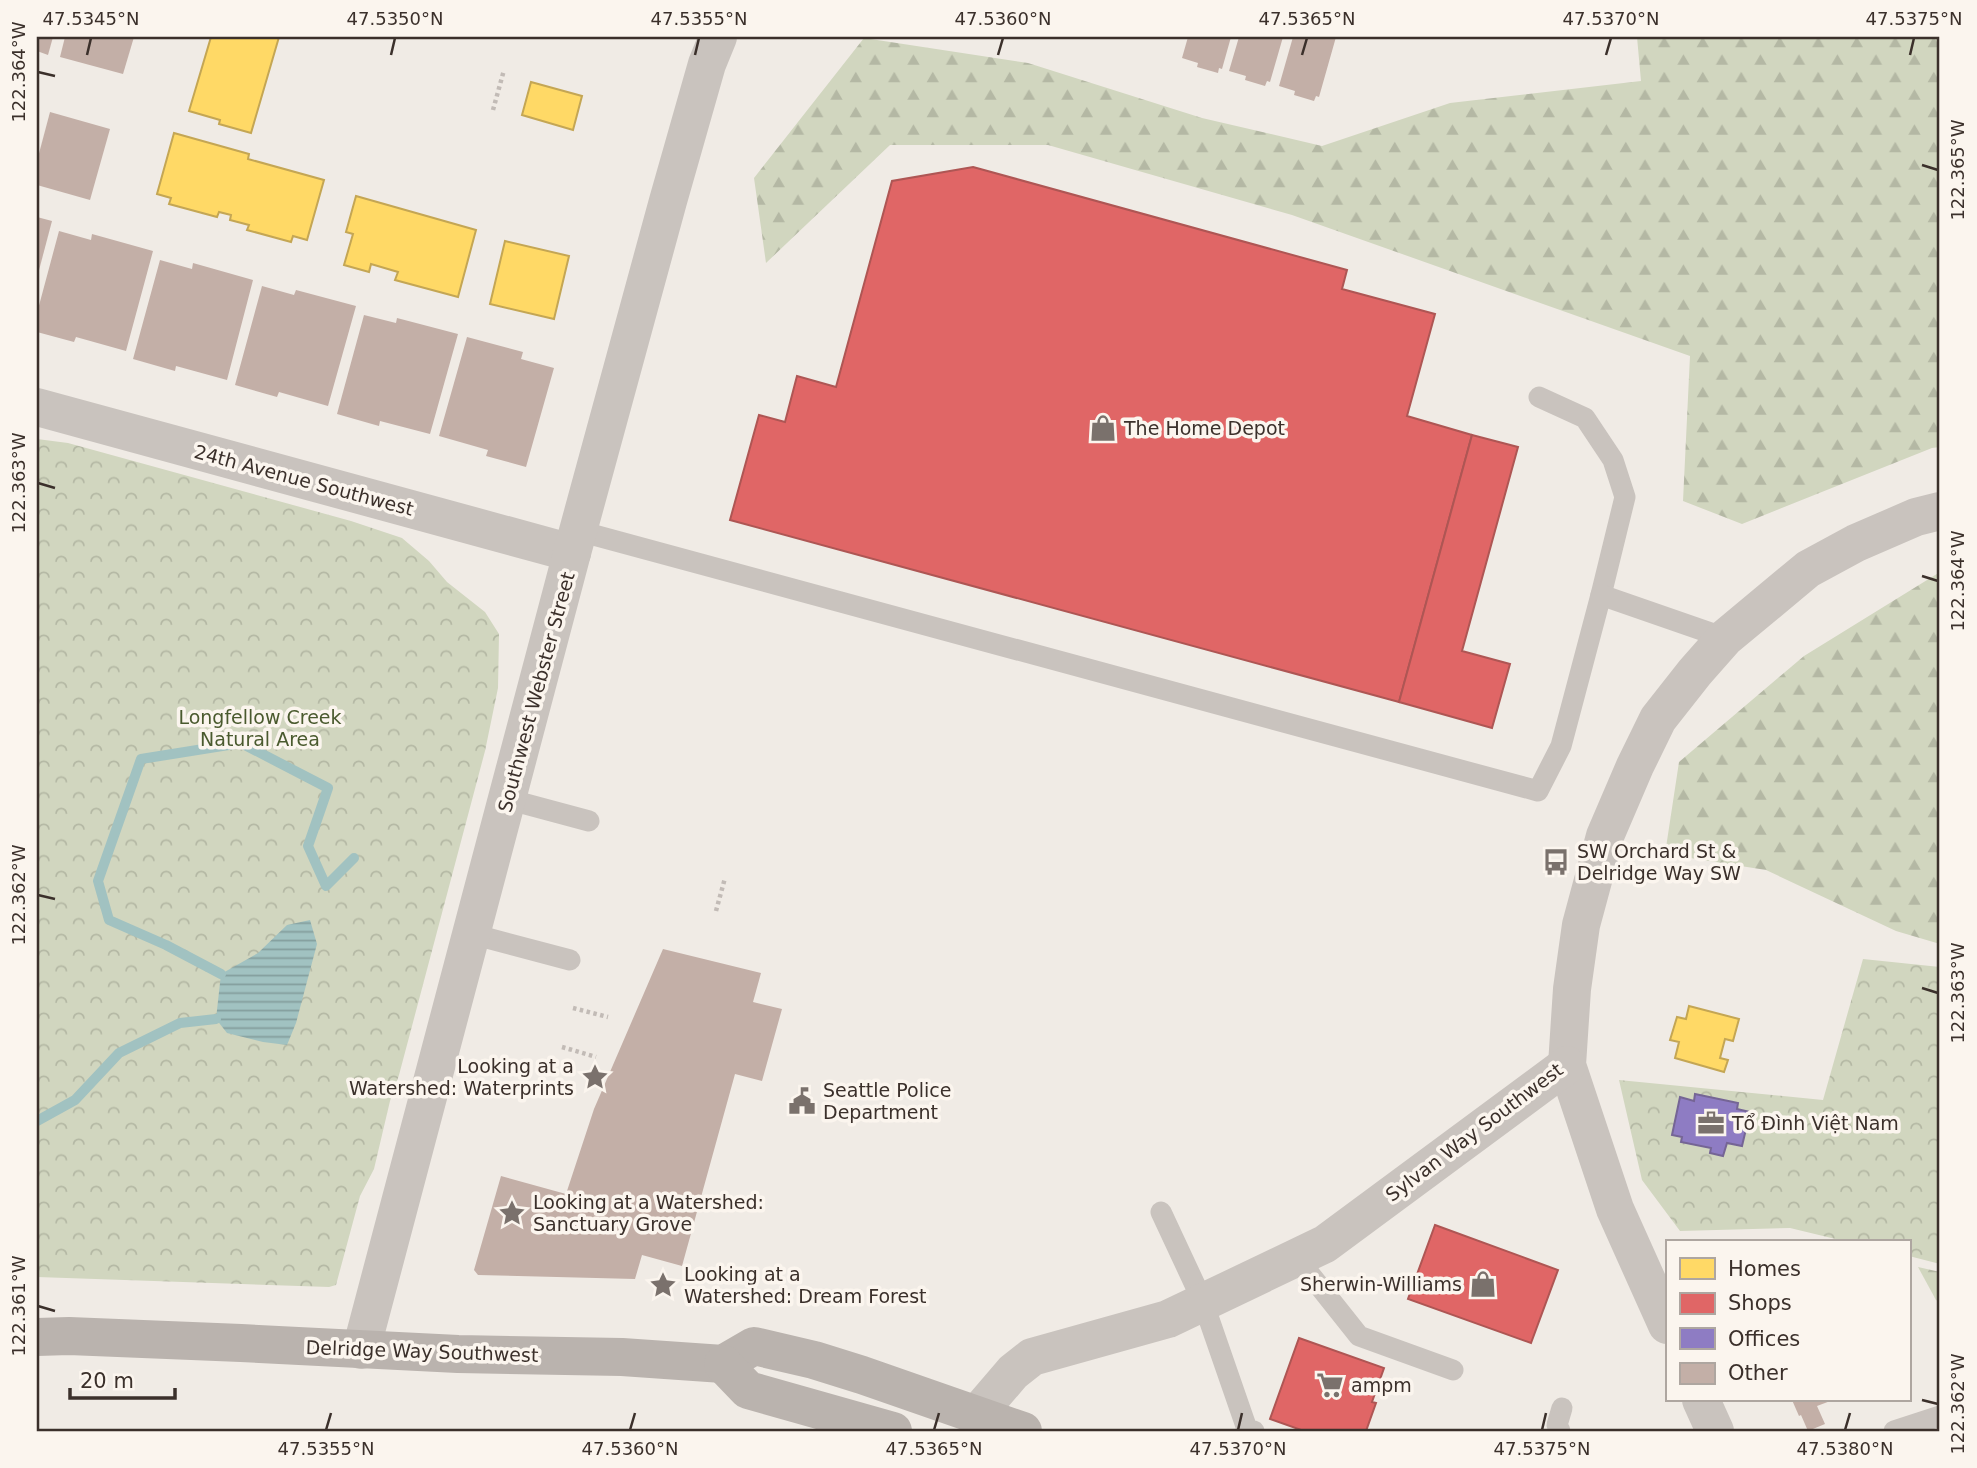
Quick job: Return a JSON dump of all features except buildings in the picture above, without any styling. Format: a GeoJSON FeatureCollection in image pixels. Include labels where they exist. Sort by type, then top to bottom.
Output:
{"type":"FeatureCollection","features":[{"type":"Feature","properties":{"kind":"main road","name":"Delridge Way Southwest"},"geometry":{"type":"LineString","coordinates":[[37,1337],[69,1336],[458,1354],[622,1357],[723,1364]]}},
{"type":"Feature","properties":{"kind":"main road"},"geometry":{"type":"LineString","coordinates":[[977,1414],[894,1431],[748,1390],[723,1364],[754,1346],[814,1360],[977,1414],[1023,1431]]}},
{"type":"Feature","properties":{"kind":"street","name":"Southwest Webster Street"},"geometry":{"type":"LineString","coordinates":[[361,1350],[575,542],[707,64],[719,37]]}},
{"type":"Feature","properties":{"kind":"street","name":"24th Avenue Southwest"},"geometry":{"type":"LineString","coordinates":[[37,407],[575,542]]}},
{"type":"Feature","properties":{"kind":"street","name":"Sylvan Way Southwest"},"geometry":{"type":"LineString","coordinates":[[977,1414],[1013,1372],[1032,1357],[1168,1319],[1325,1244],[1567,1065],[1572,989],[1581,925],[1605,836],[1658,719],[1725,638],[1808,569],[1856,543],[1916,517],[1940,511]]}},
{"type":"Feature","properties":{"kind":"street"},"geometry":{"type":"LineString","coordinates":[[1567,1065],[1615,1209],[1666,1323]]}},
{"type":"Feature","properties":{"kind":"street"},"geometry":{"type":"LineString","coordinates":[[1702,1402],[1715,1431]]}},
{"type":"Feature","properties":{"kind":"lane"},"geometry":{"type":"LineString","coordinates":[[575,542],[1538,792],[1561,746],[1625,497],[1613,460],[1585,418],[1539,397]]}},
{"type":"Feature","properties":{"kind":"lane"},"geometry":{"type":"LineString","coordinates":[[1601,595],[1725,638]]}},
{"type":"Feature","properties":{"kind":"lane"},"geometry":{"type":"LineString","coordinates":[[507,799],[589,821]]}},
{"type":"Feature","properties":{"kind":"lane"},"geometry":{"type":"LineString","coordinates":[[472,934],[570,960]]}},
{"type":"Feature","properties":{"kind":"lane"},"geometry":{"type":"LineString","coordinates":[[1161,1212],[1203,1302],[1247,1429],[1254,1431]]}},
{"type":"Feature","properties":{"kind":"lane"},"geometry":{"type":"LineString","coordinates":[[1297,1258],[1359,1336],[1453,1370]]}},
{"type":"Feature","properties":{"kind":"lane"},"geometry":{"type":"LineString","coordinates":[[1560,1431],[1558,1425],[1562,1408]]}},
{"type":"Feature","properties":{"kind":"lane"},"geometry":{"type":"LineString","coordinates":[[1894,1431],[1940,1416]]}},
{"type":"Feature","properties":{"kind":"path"},"geometry":{"type":"LineString","coordinates":[[493,110],[504,69]]}},
{"type":"Feature","properties":{"kind":"path"},"geometry":{"type":"LineString","coordinates":[[716,911],[724,878]]}},
{"type":"Feature","properties":{"kind":"path"},"geometry":{"type":"LineString","coordinates":[[573,1008],[608,1017]]}},
{"type":"Feature","properties":{"kind":"path"},"geometry":{"type":"LineString","coordinates":[[562,1048],[596,1057]]}},
{"type":"Feature","properties":{"kind":"green space"},"geometry":{"type":"Polygon","coordinates":[[[1637,37],[1940,37],[1940,447],[1742,524],[1683,501],[1690,356],[1292,215],[1048,145],[890,145],[766,263],[754,178],[864,38],[1028,63],[1202,118],[1322,146],[1450,103],[1641,81],[1637,37]]]}},
{"type":"Feature","properties":{"kind":"green space","name":"Longfellow Creek Natural Area"},"geometry":{"type":"Polygon","coordinates":[[[37,439],[68,443],[351,521],[402,538],[429,561],[447,582],[485,612],[499,634],[498,688],[485,751],[374,1169],[360,1196],[336,1285],[329,1287],[37,1277],[37,439]]]}},
{"type":"Feature","properties":{"kind":"green space"},"geometry":{"type":"Polygon","coordinates":[[[1940,572],[1940,944],[1896,931],[1766,870],[1665,854],[1679,762],[1804,656],[1940,572]]]}},
{"type":"Feature","properties":{"kind":"green space"},"geometry":{"type":"Polygon","coordinates":[[[1863,959],[1940,967],[1940,1264],[1910,1256],[1910,1240],[1840,1240],[1790,1228],[1680,1231],[1642,1180],[1619,1080],[1823,1100],[1863,959]]]}},
{"type":"Feature","properties":{"kind":"green space"},"geometry":{"type":"Polygon","coordinates":[[[1918,1267],[1940,1272],[1940,1302],[1936,1300],[1918,1267]]]}},
{"type":"Feature","properties":{"kind":"water"},"geometry":{"type":"Polygon","coordinates":[[[310,920],[317,944],[296,1023],[287,1045],[227,1033],[216,1019],[221,974],[258,953],[287,925],[310,920]]]}},
{"type":"Feature","properties":{"kind":"waterway"},"geometry":{"type":"LineString","coordinates":[[221,974],[166,945],[109,920],[98,881],[141,759],[241,743],[328,788],[308,846],[326,886],[354,858]]}},
{"type":"Feature","properties":{"kind":"waterway"},"geometry":{"type":"LineString","coordinates":[[37,1121],[75,1100],[119,1053],[180,1023],[216,1019]]}},
{"type":"Feature","properties":{"kind":"place","name":"The Home Depot"},"geometry":{"type":"Point","coordinates":[1103,428]}},
{"type":"Feature","properties":{"kind":"place","name":"SW Orchard St & Delridge Way SW"},"geometry":{"type":"Point","coordinates":[1556,862]}},
{"type":"Feature","properties":{"kind":"place","name":"Looking at a Watershed: Waterprints"},"geometry":{"type":"Point","coordinates":[595,1077]}},
{"type":"Feature","properties":{"kind":"place","name":"Seattle Police Department"},"geometry":{"type":"Point","coordinates":[802,1101]}},
{"type":"Feature","properties":{"kind":"place","name":"Tổ Đình Việt Nam"},"geometry":{"type":"Point","coordinates":[1711,1123]}},
{"type":"Feature","properties":{"kind":"place","name":"Looking at a Watershed: Sanctuary Grove"},"geometry":{"type":"Point","coordinates":[512,1213]}},
{"type":"Feature","properties":{"kind":"place","name":"Sherwin-Williams"},"geometry":{"type":"Point","coordinates":[1483,1284]}},
{"type":"Feature","properties":{"kind":"place","name":"Looking at a Watershed: Dream Forest"},"geometry":{"type":"Point","coordinates":[663,1285]}},
{"type":"Feature","properties":{"kind":"place","name":"ampm"},"geometry":{"type":"Point","coordinates":[1330,1385]}}]}
